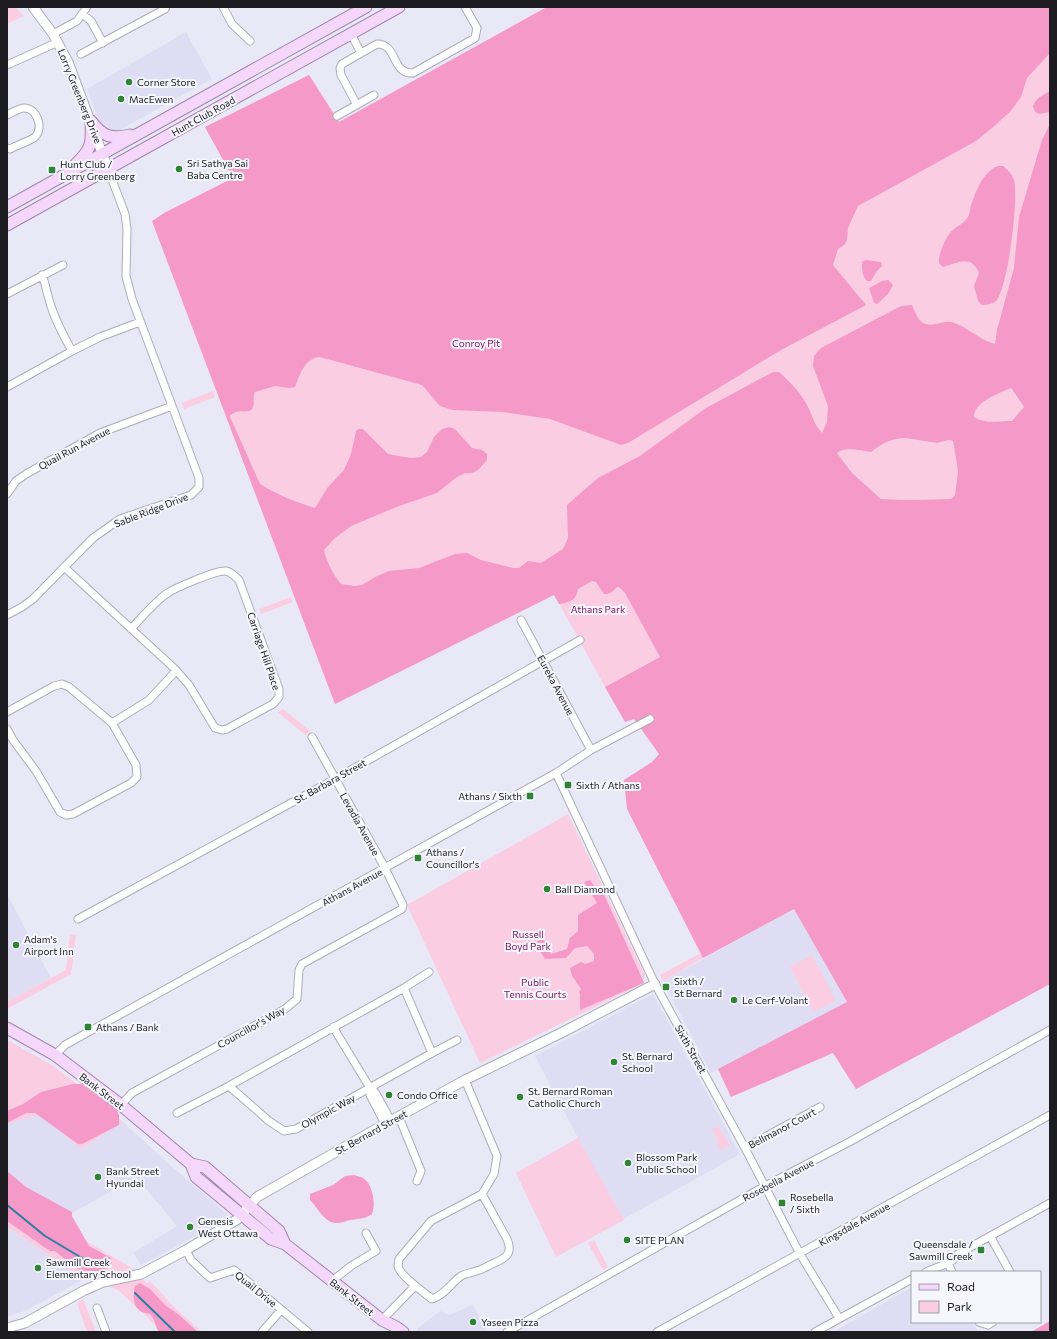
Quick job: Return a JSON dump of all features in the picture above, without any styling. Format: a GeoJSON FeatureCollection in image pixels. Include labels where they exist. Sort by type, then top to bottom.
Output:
{"type":"FeatureCollection","features":[{"type":"Feature","properties":{"kind":"main road","name":"Hunt Club Road"},"geometry":{"type":"LineString","coordinates":[[7,207],[366,7]]}},
{"type":"Feature","properties":{"kind":"main road","name":"Hunt Club Road"},"geometry":{"type":"LineString","coordinates":[[7,225],[399,7]]}},
{"type":"Feature","properties":{"kind":"main road"},"geometry":{"type":"LineString","coordinates":[[91,121],[100,132],[111,136],[121,137],[140,133]]}},
{"type":"Feature","properties":{"kind":"main road"},"geometry":{"type":"LineString","coordinates":[[66,173],[88,150],[92,138],[91,121]]}},
{"type":"Feature","properties":{"kind":"main road","name":"Bank Street"},"geometry":{"type":"LineString","coordinates":[[7,1028],[55,1056],[121,1105],[191,1164],[205,1167],[280,1231],[285,1244]]}},
{"type":"Feature","properties":{"kind":"main road","name":"Bank Street"},"geometry":{"type":"LineString","coordinates":[[191,1164],[196,1177],[271,1239],[285,1244],[382,1320],[396,1326],[403,1332]]}},
{"type":"Feature","properties":{"kind":"main road","name":"Bank Street"},"geometry":{"type":"LineString","coordinates":[[382,1320],[388,1332]]}},
{"type":"Feature","properties":{"kind":"street","name":"Lorry Greenberg Drive"},"geometry":{"type":"LineString","coordinates":[[33,7],[56,38],[68,62],[108,169]]}},
{"type":"Feature","properties":{"kind":"street"},"geometry":{"type":"LineString","coordinates":[[7,65],[56,38],[77,22],[87,7]]}},
{"type":"Feature","properties":{"kind":"street"},"geometry":{"type":"LineString","coordinates":[[81,54],[165,9],[166,7]]}},
{"type":"Feature","properties":{"kind":"street"},"geometry":{"type":"LineString","coordinates":[[223,7],[232,24],[250,41]]}},
{"type":"Feature","properties":{"kind":"street"},"geometry":{"type":"LineString","coordinates":[[357,105],[341,75],[340,68],[342,64],[377,44],[382,44],[388,48],[401,70],[413,73],[475,38],[477,28],[465,7]]}},
{"type":"Feature","properties":{"kind":"street"},"geometry":{"type":"LineString","coordinates":[[82,14],[90,21],[103,43]]}},
{"type":"Feature","properties":{"kind":"street"},"geometry":{"type":"LineString","coordinates":[[351,34],[361,53]]}},
{"type":"Feature","properties":{"kind":"street"},"geometry":{"type":"LineString","coordinates":[[337,116],[374,95]]}},
{"type":"Feature","properties":{"kind":"street"},"geometry":{"type":"LineString","coordinates":[[7,115],[22,108],[29,109],[35,115],[40,128],[34,137],[10,149],[7,148]]}},
{"type":"Feature","properties":{"kind":"street","name":"Sable Ridge Drive"},"geometry":{"type":"LineString","coordinates":[[7,615],[33,599],[93,538],[116,522],[127,516],[191,495],[199,487],[199,478],[132,299],[126,276],[127,228],[125,214],[108,169]]}},
{"type":"Feature","properties":{"kind":"street"},"geometry":{"type":"LineString","coordinates":[[7,294],[63,265]]}},
{"type":"Feature","properties":{"kind":"street"},"geometry":{"type":"LineString","coordinates":[[42,275],[45,282],[47,296],[59,326],[72,351]]}},
{"type":"Feature","properties":{"kind":"street"},"geometry":{"type":"LineString","coordinates":[[7,387],[100,337],[140,322]]}},
{"type":"Feature","properties":{"kind":"street","name":"Quail Run Avenue"},"geometry":{"type":"LineString","coordinates":[[7,494],[16,481],[26,474],[100,433],[172,406]]}},
{"type":"Feature","properties":{"kind":"street","name":"Carriage Hill Place"},"geometry":{"type":"LineString","coordinates":[[64,567],[176,671],[189,685],[212,723],[219,730],[227,729],[276,701],[279,697],[279,689],[239,580],[226,571],[185,584],[172,591],[154,605],[131,629]]}},
{"type":"Feature","properties":{"kind":"street","name":"Eureka Avenue"},"geometry":{"type":"LineString","coordinates":[[521,620],[591,750]]}},
{"type":"Feature","properties":{"kind":"street","name":"St. Barbara Street"},"geometry":{"type":"LineString","coordinates":[[78,919],[544,662],[580,640]]}},
{"type":"Feature","properties":{"kind":"street"},"geometry":{"type":"LineString","coordinates":[[112,723],[149,700],[176,671]]}},
{"type":"Feature","properties":{"kind":"street"},"geometry":{"type":"LineString","coordinates":[[7,712],[54,686],[62,684],[69,687],[112,723],[136,765],[137,777],[131,783],[73,814],[66,815],[60,812],[36,770],[13,740],[7,729]]}},
{"type":"Feature","properties":{"kind":"street","name":"Athans Avenue"},"geometry":{"type":"LineString","coordinates":[[55,1056],[65,1045],[556,773],[591,750],[650,719]]}},
{"type":"Feature","properties":{"kind":"street","name":"Levadia Avenue"},"geometry":{"type":"LineString","coordinates":[[312,737],[385,868]]}},
{"type":"Feature","properties":{"kind":"street","name":"Sixth Street"},"geometry":{"type":"LineString","coordinates":[[556,773],[655,984],[765,1186],[800,1254],[839,1318]]}},
{"type":"Feature","properties":{"kind":"street","name":"Councillor's Way"},"geometry":{"type":"LineString","coordinates":[[121,1105],[132,1093],[285,1010],[297,999],[299,970],[302,964],[402,909],[403,904],[385,868]]}},
{"type":"Feature","properties":{"kind":"street"},"geometry":{"type":"LineString","coordinates":[[177,1112],[229,1086],[404,988],[429,972]]}},
{"type":"Feature","properties":{"kind":"street","name":"St. Bernard Street"},"geometry":{"type":"LineString","coordinates":[[7,1328],[25,1323],[102,1282],[141,1274],[234,1222],[257,1197],[392,1120],[465,1080],[561,1033],[655,984]]}},
{"type":"Feature","properties":{"kind":"street"},"geometry":{"type":"LineString","coordinates":[[404,988],[432,1053]]}},
{"type":"Feature","properties":{"kind":"street"},"geometry":{"type":"LineString","coordinates":[[334,1027],[370,1088],[375,1092],[392,1120],[421,1171],[417,1181]]}},
{"type":"Feature","properties":{"kind":"street"},"geometry":{"type":"LineString","coordinates":[[1048,1031],[1050,1040]]}},
{"type":"Feature","properties":{"kind":"street","name":"Rosebella Avenue"},"geometry":{"type":"LineString","coordinates":[[507,1332],[765,1186],[851,1141],[1048,1031]]}},
{"type":"Feature","properties":{"kind":"street","name":"Olympic Way"},"geometry":{"type":"LineString","coordinates":[[229,1086],[269,1121],[284,1131],[296,1129],[457,1040]]}},
{"type":"Feature","properties":{"kind":"street"},"geometry":{"type":"LineString","coordinates":[[465,1080],[497,1156],[494,1174],[482,1194],[431,1220],[399,1260],[398,1266],[400,1270],[415,1286],[432,1299],[438,1297],[467,1273],[476,1271],[502,1260],[507,1256],[510,1250],[510,1245],[507,1238],[482,1194]]}},
{"type":"Feature","properties":{"kind":"street","name":"Bellmanor Court"},"geometry":{"type":"LineString","coordinates":[[744,1148],[820,1107]]}},
{"type":"Feature","properties":{"kind":"street","name":"Kingsdale Avenue"},"geometry":{"type":"LineString","coordinates":[[657,1332],[1050,1115]]}},
{"type":"Feature","properties":{"kind":"street"},"geometry":{"type":"LineString","coordinates":[[929,1270],[948,1263],[958,1254],[1050,1203]]}},
{"type":"Feature","properties":{"kind":"street"},"geometry":{"type":"LineString","coordinates":[[332,1281],[351,1266],[376,1251],[366,1233]]}},
{"type":"Feature","properties":{"kind":"street"},"geometry":{"type":"LineString","coordinates":[[990,1236],[1009,1271]]}},
{"type":"Feature","properties":{"kind":"street","name":"Quail Drive"},"geometry":{"type":"LineString","coordinates":[[186,1250],[191,1260],[210,1278],[234,1270],[308,1332]]}},
{"type":"Feature","properties":{"kind":"street"},"geometry":{"type":"LineString","coordinates":[[929,1270],[951,1255],[958,1254]]}},
{"type":"Feature","properties":{"kind":"street"},"geometry":{"type":"LineString","coordinates":[[948,1263],[952,1271]]}},
{"type":"Feature","properties":{"kind":"street"},"geometry":{"type":"LineString","coordinates":[[815,1332],[911,1280]]}},
{"type":"Feature","properties":{"kind":"street"},"geometry":{"type":"LineString","coordinates":[[382,1320],[415,1286]]}},
{"type":"Feature","properties":{"kind":"street"},"geometry":{"type":"LineString","coordinates":[[97,1308],[106,1332]]}},
{"type":"Feature","properties":{"kind":"street"},"geometry":{"type":"LineString","coordinates":[[262,1332],[281,1310]]}},
{"type":"Feature","properties":{"kind":"street"},"geometry":{"type":"LineString","coordinates":[[982,1323],[988,1325],[991,1323]]}},
{"type":"Feature","properties":{"kind":"shaded area"},"geometry":{"type":"Polygon","coordinates":[[[186,32],[212,79],[116,132],[101,126],[87,89],[186,32]]]}},
{"type":"Feature","properties":{"kind":"shaded area"},"geometry":{"type":"Polygon","coordinates":[[[8,896],[51,978],[7,1002],[7,897],[8,896]]]}},
{"type":"Feature","properties":{"kind":"shaded area"},"geometry":{"type":"Polygon","coordinates":[[[794,909],[847,1003],[711,1073],[663,981],[794,909]]]}},
{"type":"Feature","properties":{"kind":"shaded area","name":"Blossom Park Public School"},"geometry":{"type":"Polygon","coordinates":[[[653,994],[740,1154],[556,1257],[516,1173],[578,1138],[535,1056],[653,994]]]}},
{"type":"Feature","properties":{"kind":"shaded area"},"geometry":{"type":"Polygon","coordinates":[[[40,1114],[81,1149],[123,1122],[226,1213],[226,1220],[141,1265],[133,1253],[177,1226],[136,1177],[55,1223],[7,1182],[7,1124],[40,1114]]]}},
{"type":"Feature","properties":{"kind":"shaded area","name":"Sawmill Creek Elementary School"},"geometry":{"type":"Polygon","coordinates":[[[7,1227],[84,1279],[27,1310],[7,1317],[7,1227]]]}},
{"type":"Feature","properties":{"kind":"shaded area"},"geometry":{"type":"Polygon","coordinates":[[[911,1288],[911,1323],[974,1323],[978,1332],[833,1332],[911,1288]]]}},
{"type":"Feature","properties":{"kind":"shaded area"},"geometry":{"type":"Polygon","coordinates":[[[473,1305],[487,1332],[420,1332],[417,1329],[440,1311],[449,1315],[473,1305]]]}},
{"type":"Feature","properties":{"kind":"green space"},"geometry":{"type":"Polygon","coordinates":[[[7,7],[15,7],[24,16],[7,24],[7,7]]]}},
{"type":"Feature","properties":{"kind":"green space","name":"Conroy Pit"},"geometry":{"type":"Polygon","coordinates":[[[547,7],[1050,7],[1050,320],[335,704],[152,221],[166,212],[233,178],[205,127],[309,75],[339,122],[547,7]]]}},
{"type":"Feature","properties":{"kind":"green space"},"geometry":{"type":"Polygon","coordinates":[[[547,7],[1050,7],[1050,53],[1027,78],[1021,97],[1010,112],[976,141],[858,206],[848,228],[847,240],[844,245],[838,249],[833,265],[866,305],[781,350],[628,443],[621,445],[550,419],[503,412],[452,410],[440,406],[422,385],[320,357],[310,360],[301,372],[295,387],[289,388],[275,386],[255,392],[254,405],[252,409],[248,411],[238,411],[230,415],[230,417],[260,484],[273,492],[315,508],[328,487],[344,470],[351,454],[356,431],[359,429],[363,429],[388,454],[411,458],[421,457],[427,452],[434,437],[442,429],[449,427],[455,429],[472,448],[482,450],[487,454],[487,460],[478,470],[472,473],[465,473],[457,477],[437,493],[399,506],[351,526],[335,538],[324,550],[335,576],[341,584],[355,586],[362,585],[389,571],[419,568],[455,554],[467,553],[481,560],[513,568],[519,568],[528,561],[541,563],[563,549],[568,538],[567,505],[598,478],[640,456],[706,408],[773,372],[779,372],[798,391],[822,433],[827,422],[828,406],[813,366],[814,356],[821,348],[901,306],[912,305],[923,323],[931,325],[951,322],[995,344],[997,330],[1014,268],[1019,217],[1042,140],[1050,124],[1050,984],[856,1089],[833,1053],[731,1097],[718,1069],[847,1002],[794,909],[703,958],[627,809],[624,780],[652,762],[659,754],[634,719],[625,722],[605,687],[660,657],[625,593],[619,587],[610,593],[604,594],[596,582],[592,581],[578,589],[576,596],[572,600],[559,604],[554,595],[335,704],[152,221],[166,212],[233,178],[205,127],[309,75],[339,122],[547,7]],[[1011,388],[982,403],[975,412],[974,417],[982,421],[1012,421],[1024,407],[1011,388]],[[905,438],[887,442],[871,452],[849,449],[837,453],[852,473],[881,499],[951,499],[955,495],[958,471],[953,441],[949,440],[937,443],[905,438]]]}},
{"type":"Feature","properties":{"kind":"green space"},"geometry":{"type":"Polygon","coordinates":[[[1050,91],[1050,112],[1039,114],[1035,112],[1033,106],[1036,101],[1050,91]]]}},
{"type":"Feature","properties":{"kind":"green space"},"geometry":{"type":"Polygon","coordinates":[[[1003,166],[1011,174],[1014,180],[1014,222],[1005,279],[1000,293],[996,301],[982,305],[978,301],[974,286],[979,273],[976,267],[972,263],[964,261],[943,267],[939,263],[939,259],[943,245],[950,233],[968,217],[981,182],[993,168],[1003,166]]]}},
{"type":"Feature","properties":{"kind":"green space"},"geometry":{"type":"Polygon","coordinates":[[[866,260],[881,262],[882,266],[871,281],[867,281],[864,277],[862,262],[866,260]]]}},
{"type":"Feature","properties":{"kind":"green space"},"geometry":{"type":"Polygon","coordinates":[[[888,280],[893,285],[888,294],[877,304],[874,303],[869,288],[882,281],[888,280]]]}},
{"type":"Feature","properties":{"kind":"green space"},"geometry":{"type":"Polygon","coordinates":[[[1010,388],[1024,407],[1012,421],[982,421],[974,417],[975,412],[982,403],[994,395],[1010,388]]]}},
{"type":"Feature","properties":{"kind":"green space"},"geometry":{"type":"Polygon","coordinates":[[[213,391],[215,397],[184,409],[182,403],[213,391]]]}},
{"type":"Feature","properties":{"kind":"green space"},"geometry":{"type":"Polygon","coordinates":[[[905,438],[937,443],[949,440],[953,441],[958,471],[955,495],[951,499],[881,499],[852,473],[837,453],[849,449],[870,452],[887,442],[905,438]]]}},
{"type":"Feature","properties":{"kind":"green space","name":"Athans Park"},"geometry":{"type":"Polygon","coordinates":[[[611,566],[660,657],[605,687],[555,596],[611,566]]]}},
{"type":"Feature","properties":{"kind":"green space"},"geometry":{"type":"Polygon","coordinates":[[[291,597],[293,602],[261,614],[259,609],[291,597]]]}},
{"type":"Feature","properties":{"kind":"green space"},"geometry":{"type":"Polygon","coordinates":[[[283,709],[311,732],[305,735],[278,712],[283,709]]]}},
{"type":"Feature","properties":{"kind":"green space","name":"Russell Boyd Park"},"geometry":{"type":"Polygon","coordinates":[[[568,814],[645,975],[642,984],[480,1063],[407,905],[568,814]]]}},
{"type":"Feature","properties":{"kind":"green space"},"geometry":{"type":"Polygon","coordinates":[[[590,880],[596,889],[602,890],[644,983],[580,1010],[579,992],[581,989],[572,976],[570,968],[581,962],[585,964],[594,961],[594,954],[587,946],[575,948],[566,958],[545,959],[535,943],[543,938],[551,954],[567,949],[570,938],[578,931],[578,915],[597,903],[584,882],[590,880]]]}},
{"type":"Feature","properties":{"kind":"green space"},"geometry":{"type":"Polygon","coordinates":[[[70,934],[76,935],[71,974],[7,1009],[7,1002],[66,970],[70,934]]]}},
{"type":"Feature","properties":{"kind":"green space"},"geometry":{"type":"Polygon","coordinates":[[[701,953],[703,958],[663,981],[660,975],[701,953]]]}},
{"type":"Feature","properties":{"kind":"green space"},"geometry":{"type":"Polygon","coordinates":[[[812,955],[836,1001],[813,1012],[790,967],[812,955]]]}},
{"type":"Feature","properties":{"kind":"green space"},"geometry":{"type":"Polygon","coordinates":[[[7,1040],[52,1065],[123,1122],[81,1149],[40,1114],[7,1124],[7,1040]]]}},
{"type":"Feature","properties":{"kind":"green space"},"geometry":{"type":"Polygon","coordinates":[[[73,1084],[82,1084],[117,1110],[119,1115],[119,1125],[82,1144],[78,1144],[35,1113],[26,1113],[7,1123],[7,1111],[23,1104],[41,1092],[73,1084]]]}},
{"type":"Feature","properties":{"kind":"green space"},"geometry":{"type":"Polygon","coordinates":[[[718,1126],[730,1145],[719,1150],[717,1144],[718,1141],[712,1129],[718,1126]]]}},
{"type":"Feature","properties":{"kind":"green space"},"geometry":{"type":"Polygon","coordinates":[[[578,1138],[624,1220],[556,1257],[516,1173],[578,1138]]]}},
{"type":"Feature","properties":{"kind":"green space"},"geometry":{"type":"Polygon","coordinates":[[[7,1171],[26,1187],[72,1212],[72,1216],[89,1246],[111,1258],[112,1263],[110,1266],[97,1275],[85,1273],[72,1265],[55,1251],[50,1251],[7,1221],[7,1171]]]}},
{"type":"Feature","properties":{"kind":"green space"},"geometry":{"type":"Polygon","coordinates":[[[354,1175],[363,1178],[371,1189],[374,1200],[372,1214],[364,1218],[340,1223],[329,1221],[310,1200],[310,1194],[333,1185],[345,1176],[354,1175]]]}},
{"type":"Feature","properties":{"kind":"green space"},"geometry":{"type":"Polygon","coordinates":[[[7,1182],[55,1223],[132,1268],[147,1283],[150,1281],[175,1308],[202,1332],[163,1332],[118,1290],[90,1279],[84,1279],[7,1227],[7,1182]]]}},
{"type":"Feature","properties":{"kind":"green space"},"geometry":{"type":"Polygon","coordinates":[[[594,1240],[608,1267],[603,1270],[588,1243],[594,1240]]]}},
{"type":"Feature","properties":{"kind":"green space"},"geometry":{"type":"Polygon","coordinates":[[[140,1283],[150,1289],[166,1306],[178,1314],[198,1332],[159,1332],[151,1315],[142,1312],[136,1307],[134,1296],[135,1286],[140,1283]]]}},
{"type":"Feature","properties":{"kind":"green space"},"geometry":{"type":"Polygon","coordinates":[[[83,1299],[96,1332],[87,1332],[77,1303],[83,1299]]]}},
{"type":"Feature","properties":{"kind":"green space"},"geometry":{"type":"Polygon","coordinates":[[[1050,1321],[1050,1332],[1031,1332],[1050,1321]]]}},
{"type":"Feature","properties":{"kind":"waterway"},"geometry":{"type":"LineString","coordinates":[[7,1205],[45,1236],[97,1267]]}},
{"type":"Feature","properties":{"kind":"waterway"},"geometry":{"type":"LineString","coordinates":[[135,1293],[175,1332]]}},
{"type":"Feature","properties":{"kind":"place","name":"Corner Store"},"geometry":{"type":"Point","coordinates":[129,82]}},
{"type":"Feature","properties":{"kind":"place","name":"MacEwen"},"geometry":{"type":"Point","coordinates":[121,99]}},
{"type":"Feature","properties":{"kind":"place","name":"Sri Sathya Sai Baba Centre"},"geometry":{"type":"Point","coordinates":[179,169]}},
{"type":"Feature","properties":{"kind":"place","name":"Hunt Club / Lorry Greenberg"},"geometry":{"type":"Point","coordinates":[52,170]}},
{"type":"Feature","properties":{"kind":"place","name":"Sixth / Athans"},"geometry":{"type":"Point","coordinates":[568,785]}},
{"type":"Feature","properties":{"kind":"place","name":"Athans / Sixth"},"geometry":{"type":"Point","coordinates":[530,796]}},
{"type":"Feature","properties":{"kind":"place","name":"Athans / Councillor's"},"geometry":{"type":"Point","coordinates":[418,858]}},
{"type":"Feature","properties":{"kind":"place","name":"Ball Diamond"},"geometry":{"type":"Point","coordinates":[547,889]}},
{"type":"Feature","properties":{"kind":"place","name":"Adam's Airport Inn"},"geometry":{"type":"Point","coordinates":[16,945]}},
{"type":"Feature","properties":{"kind":"place","name":"Sixth / St Bernard"},"geometry":{"type":"Point","coordinates":[666,987]}},
{"type":"Feature","properties":{"kind":"place","name":"Le Cerf-Volant"},"geometry":{"type":"Point","coordinates":[734,1000]}},
{"type":"Feature","properties":{"kind":"place","name":"Athans / Bank"},"geometry":{"type":"Point","coordinates":[88,1027]}},
{"type":"Feature","properties":{"kind":"place","name":"St. Bernard School"},"geometry":{"type":"Point","coordinates":[614,1062]}},
{"type":"Feature","properties":{"kind":"place","name":"Condo Office"},"geometry":{"type":"Point","coordinates":[389,1095]}},
{"type":"Feature","properties":{"kind":"place","name":"St. Bernard Roman Catholic Church"},"geometry":{"type":"Point","coordinates":[520,1097]}},
{"type":"Feature","properties":{"kind":"place","name":"Blossom Park Public School"},"geometry":{"type":"Point","coordinates":[628,1163]}},
{"type":"Feature","properties":{"kind":"place","name":"Bank Street Hyundai"},"geometry":{"type":"Point","coordinates":[98,1177]}},
{"type":"Feature","properties":{"kind":"place","name":"Rosebella / Sixth"},"geometry":{"type":"Point","coordinates":[782,1203]}},
{"type":"Feature","properties":{"kind":"place","name":"Genesis West Ottawa"},"geometry":{"type":"Point","coordinates":[190,1227]}},
{"type":"Feature","properties":{"kind":"place","name":"SITE PLAN"},"geometry":{"type":"Point","coordinates":[627,1240]}},
{"type":"Feature","properties":{"kind":"place","name":"Queensdale / Sawmill Creek"},"geometry":{"type":"Point","coordinates":[981,1250]}},
{"type":"Feature","properties":{"kind":"place","name":"Sawmill Creek Elementary School"},"geometry":{"type":"Point","coordinates":[38,1268]}},
{"type":"Feature","properties":{"kind":"place","name":"Yaseen Pizza"},"geometry":{"type":"Point","coordinates":[473,1322]}},
{"type":"Feature","properties":{"kind":"park label","name":"Public Tennis Courts"},"geometry":{"type":"Point","coordinates":[535,988]}}]}
